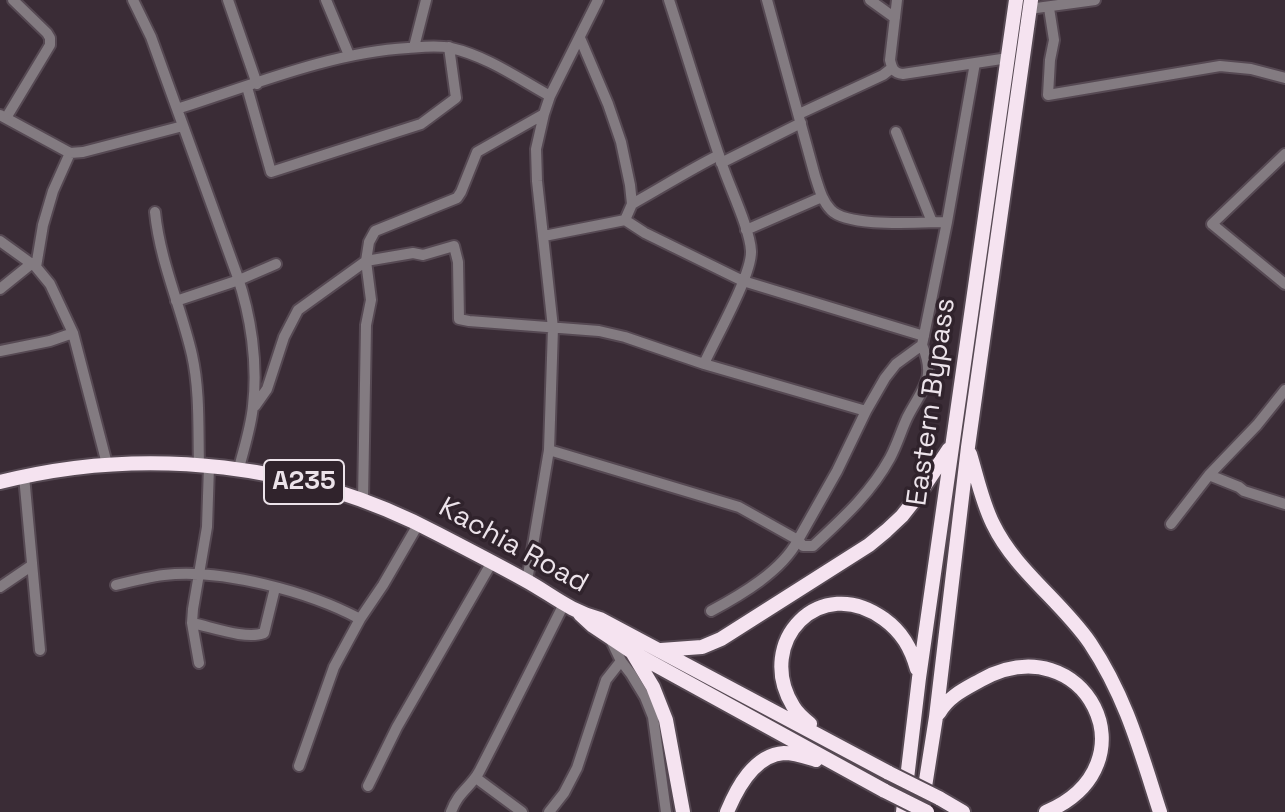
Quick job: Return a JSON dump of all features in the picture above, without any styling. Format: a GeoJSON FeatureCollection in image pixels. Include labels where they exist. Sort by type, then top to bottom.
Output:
{"type":"FeatureCollection","features":[{"type":"Feature","properties":{"kind":"highway","name":"Eastern Bypass"},"geometry":{"type":"LineString","coordinates":[[921,812],[936,717],[961,444],[1016,0]]}},
{"type":"Feature","properties":{"kind":"highway","name":"Eastern Bypass"},"geometry":{"type":"LineString","coordinates":[[903,812],[919,678],[961,444],[1030,5]]}},
{"type":"Feature","properties":{"kind":"highway"},"geometry":{"type":"LineString","coordinates":[[659,650],[702,647],[721,639],[869,545],[902,516],[961,444],[993,525],[1019,562],[1089,642],[1122,700],[1138,739],[1160,812]]}},
{"type":"Feature","properties":{"kind":"highway","name":"Kachia Road"},"geometry":{"type":"LineString","coordinates":[[0,482],[62,469],[107,464],[204,466],[239,468],[304,482],[363,500],[419,523],[527,581],[580,614],[600,619],[963,812]]}},
{"type":"Feature","properties":{"kind":"highway"},"geometry":{"type":"LineString","coordinates":[[821,736],[794,708],[781,671],[787,639],[810,612],[828,605],[847,603],[877,614],[903,637],[912,652],[919,678]]}},
{"type":"Feature","properties":{"kind":"highway","name":"A235"},"geometry":{"type":"LineString","coordinates":[[580,614],[609,637],[626,657],[927,812]]}},
{"type":"Feature","properties":{"kind":"highway"},"geometry":{"type":"LineString","coordinates":[[626,657],[653,687],[666,720],[683,812]]}},
{"type":"Feature","properties":{"kind":"highway"},"geometry":{"type":"LineString","coordinates":[[936,717],[956,694],[1004,670],[1022,666],[1043,667],[1073,680],[1093,704],[1103,732],[1102,748],[1093,773],[1078,793],[1046,812]]}},
{"type":"Feature","properties":{"kind":"highway"},"geometry":{"type":"LineString","coordinates":[[727,812],[744,778],[767,758],[781,753],[798,754],[851,772]]}},
{"type":"Feature","properties":{"kind":"street"},"geometry":{"type":"LineString","coordinates":[[13,0],[47,33],[50,45],[3,117],[70,153],[183,126]]}},
{"type":"Feature","properties":{"kind":"street"},"geometry":{"type":"LineString","coordinates":[[133,0],[151,37],[249,314],[255,385],[253,409],[239,468]]}},
{"type":"Feature","properties":{"kind":"street"},"geometry":{"type":"LineString","coordinates":[[228,0],[252,85],[271,172],[421,124],[433,116],[456,98],[449,47]]}},
{"type":"Feature","properties":{"kind":"street"},"geometry":{"type":"LineString","coordinates":[[326,0],[349,55]]}},
{"type":"Feature","properties":{"kind":"street"},"geometry":{"type":"LineString","coordinates":[[414,47],[426,0]]}},
{"type":"Feature","properties":{"kind":"street"},"geometry":{"type":"LineString","coordinates":[[527,581],[549,450],[553,328],[536,149],[550,96],[598,0]]}},
{"type":"Feature","properties":{"kind":"street"},"geometry":{"type":"LineString","coordinates":[[669,0],[751,250],[743,281],[704,364]]}},
{"type":"Feature","properties":{"kind":"street"},"geometry":{"type":"LineString","coordinates":[[767,0],[822,197],[830,209],[839,217],[855,221],[947,222]]}},
{"type":"Feature","properties":{"kind":"street"},"geometry":{"type":"LineString","coordinates":[[870,0],[895,18]]}},
{"type":"Feature","properties":{"kind":"street"},"geometry":{"type":"LineString","coordinates":[[897,0],[890,60],[896,73],[1008,58]]}},
{"type":"Feature","properties":{"kind":"street"},"geometry":{"type":"LineString","coordinates":[[1030,5],[1049,8],[1095,0]]}},
{"type":"Feature","properties":{"kind":"street"},"geometry":{"type":"LineString","coordinates":[[1049,8],[1054,40],[1048,95],[1220,66],[1251,69],[1285,78]]}},
{"type":"Feature","properties":{"kind":"street"},"geometry":{"type":"LineString","coordinates":[[580,38],[621,142],[632,204],[625,220]]}},
{"type":"Feature","properties":{"kind":"street"},"geometry":{"type":"LineString","coordinates":[[177,109],[349,55],[414,47],[449,47],[479,57],[550,96]]}},
{"type":"Feature","properties":{"kind":"street"},"geometry":{"type":"LineString","coordinates":[[549,450],[739,507],[798,540],[803,546],[813,546],[869,491],[891,456],[929,378],[923,341],[975,63]]}},
{"type":"Feature","properties":{"kind":"street"},"geometry":{"type":"LineString","coordinates":[[632,204],[674,178],[800,119],[892,68]]}},
{"type":"Feature","properties":{"kind":"street"},"geometry":{"type":"LineString","coordinates":[[363,500],[366,325],[371,300],[366,261],[369,242],[375,231],[457,198],[477,152],[544,114]]}},
{"type":"Feature","properties":{"kind":"street"},"geometry":{"type":"LineString","coordinates":[[896,132],[932,222]]}},
{"type":"Feature","properties":{"kind":"street"},"geometry":{"type":"LineString","coordinates":[[0,289],[34,266],[53,191],[70,153]]}},
{"type":"Feature","properties":{"kind":"street"},"geometry":{"type":"LineString","coordinates":[[1285,154],[1212,224],[1285,284]]}},
{"type":"Feature","properties":{"kind":"street"},"geometry":{"type":"LineString","coordinates":[[746,230],[822,197]]}},
{"type":"Feature","properties":{"kind":"street"},"geometry":{"type":"LineString","coordinates":[[155,212],[158,239],[192,355],[204,466],[207,527],[192,623],[199,663]]}},
{"type":"Feature","properties":{"kind":"street"},"geometry":{"type":"LineString","coordinates":[[544,236],[625,220],[743,281],[923,341]]}},
{"type":"Feature","properties":{"kind":"street"},"geometry":{"type":"LineString","coordinates":[[0,241],[34,266],[50,284],[73,333],[107,464]]}},
{"type":"Feature","properties":{"kind":"street"},"geometry":{"type":"LineString","coordinates":[[253,409],[267,389],[284,337],[298,310],[366,261],[413,253],[423,255],[454,246],[458,262],[459,319],[599,331],[866,411]]}},
{"type":"Feature","properties":{"kind":"street"},"geometry":{"type":"LineString","coordinates":[[176,301],[276,264]]}},
{"type":"Feature","properties":{"kind":"street"},"geometry":{"type":"LineString","coordinates":[[0,351],[73,333]]}},
{"type":"Feature","properties":{"kind":"street"},"geometry":{"type":"LineString","coordinates":[[711,611],[735,598],[792,552],[885,378],[923,341]]}},
{"type":"Feature","properties":{"kind":"street"},"geometry":{"type":"LineString","coordinates":[[1171,524],[1209,475],[1257,425],[1285,390]]}},
{"type":"Feature","properties":{"kind":"street"},"geometry":{"type":"LineString","coordinates":[[1209,475],[1244,491],[1285,504]]}},
{"type":"Feature","properties":{"kind":"street"},"geometry":{"type":"LineString","coordinates":[[24,476],[40,650]]}},
{"type":"Feature","properties":{"kind":"street"},"geometry":{"type":"LineString","coordinates":[[299,766],[334,667],[419,523]]}},
{"type":"Feature","properties":{"kind":"street"},"geometry":{"type":"LineString","coordinates":[[368,786],[397,727],[492,562]]}},
{"type":"Feature","properties":{"kind":"street"},"geometry":{"type":"LineString","coordinates":[[0,587],[31,566]]}},
{"type":"Feature","properties":{"kind":"street"},"geometry":{"type":"LineString","coordinates":[[116,585],[167,574],[198,574],[249,581],[316,598],[360,619]]}},
{"type":"Feature","properties":{"kind":"street"},"geometry":{"type":"LineString","coordinates":[[192,623],[247,635],[264,633],[275,588]]}},
{"type":"Feature","properties":{"kind":"street"},"geometry":{"type":"LineString","coordinates":[[451,812],[456,799],[476,778],[564,604]]}},
{"type":"Feature","properties":{"kind":"street"},"geometry":{"type":"LineString","coordinates":[[549,812],[564,793],[577,768],[606,680],[626,657],[653,717],[666,812]]}},
{"type":"Feature","properties":{"kind":"street"},"geometry":{"type":"LineString","coordinates":[[476,778],[522,812]]}}]}
